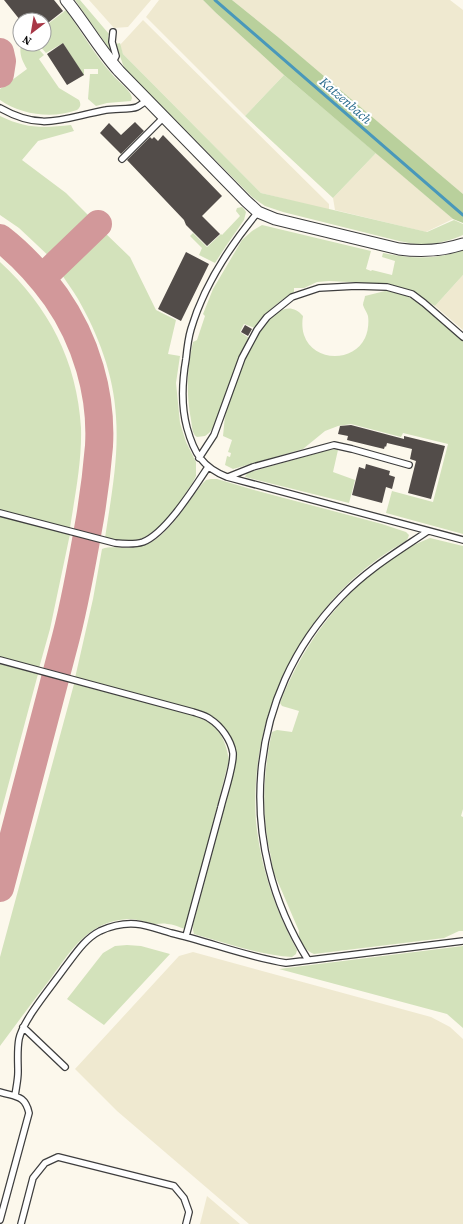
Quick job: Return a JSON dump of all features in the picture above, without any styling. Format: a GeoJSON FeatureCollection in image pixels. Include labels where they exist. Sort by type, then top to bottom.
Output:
{"type":"FeatureCollection","features":[{"type":"Feature","properties":{"kind":"street"},"geometry":{"type":"LineString","coordinates":[[66,0],[112,64],[258,212],[275,219],[399,249],[428,251],[463,244]]}},
{"type":"Feature","properties":{"kind":"lane"},"geometry":{"type":"LineString","coordinates":[[112,64],[116,59],[112,42],[113,32]]}},
{"type":"Feature","properties":{"kind":"lane"},"geometry":{"type":"LineString","coordinates":[[0,108],[23,119],[48,122],[115,108],[137,107],[147,100]]}},
{"type":"Feature","properties":{"kind":"lane"},"geometry":{"type":"LineString","coordinates":[[122,159],[164,117]]}},
{"type":"Feature","properties":{"kind":"lane"},"geometry":{"type":"LineString","coordinates":[[258,212],[240,234],[221,262],[203,296],[190,330],[183,377],[182,401],[185,422],[191,443],[199,458],[208,467],[227,477],[463,540]]}},
{"type":"Feature","properties":{"kind":"lane"},"geometry":{"type":"LineString","coordinates":[[199,458],[214,435],[242,358],[257,330],[267,317],[292,297],[319,288],[387,286],[412,294],[463,337]]}},
{"type":"Feature","properties":{"kind":"lane"},"geometry":{"type":"LineString","coordinates":[[227,477],[253,467],[334,445],[409,465]]}},
{"type":"Feature","properties":{"kind":"lane"},"geometry":{"type":"LineString","coordinates":[[0,513],[115,543],[130,544],[142,542],[152,538],[163,527],[208,467]]}},
{"type":"Feature","properties":{"kind":"lane"},"geometry":{"type":"LineString","coordinates":[[308,960],[291,931],[280,904],[270,875],[264,845],[261,821],[261,776],[263,753],[270,722],[282,687],[293,663],[321,620],[341,597],[359,580],[393,553],[428,531]]}},
{"type":"Feature","properties":{"kind":"lane"},"geometry":{"type":"LineString","coordinates":[[0,660],[194,712],[209,718],[218,724],[223,730],[233,753],[232,761],[186,936]]}},
{"type":"Feature","properties":{"kind":"lane"},"geometry":{"type":"LineString","coordinates":[[15,1096],[18,1074],[19,1038],[23,1027],[79,949],[92,936],[100,931],[118,925],[136,924],[286,963],[463,941]]}},
{"type":"Feature","properties":{"kind":"lane"},"geometry":{"type":"LineString","coordinates":[[23,1027],[65,1067]]}},
{"type":"Feature","properties":{"kind":"lane"},"geometry":{"type":"LineString","coordinates":[[0,1092],[22,1099],[28,1106],[30,1113],[0,1220]]}},
{"type":"Feature","properties":{"kind":"lane"},"geometry":{"type":"LineString","coordinates":[[21,1224],[33,1178],[45,1163],[58,1157],[174,1186],[184,1198],[189,1212],[186,1224]]}},
{"type":"Feature","properties":{"kind":"shaded area"},"geometry":{"type":"Polygon","coordinates":[[[89,0],[151,0],[128,27],[114,28],[89,0]]]}},
{"type":"Feature","properties":{"kind":"shaded area"},"geometry":{"type":"Polygon","coordinates":[[[159,0],[203,0],[284,75],[245,116],[146,17],[159,0]]]}},
{"type":"Feature","properties":{"kind":"shaded area"},"geometry":{"type":"Polygon","coordinates":[[[232,0],[450,0],[463,10],[463,194],[278,37],[232,0]]]}},
{"type":"Feature","properties":{"kind":"shaded area"},"geometry":{"type":"Polygon","coordinates":[[[143,20],[329,204],[329,210],[261,193],[123,54],[120,45],[143,20]]]}},
{"type":"Feature","properties":{"kind":"shaded area"},"geometry":{"type":"Polygon","coordinates":[[[376,153],[453,219],[426,232],[335,210],[333,198],[376,153]]]}},
{"type":"Feature","properties":{"kind":"shaded area"},"geometry":{"type":"Polygon","coordinates":[[[463,275],[463,330],[435,306],[463,275]]]}},
{"type":"Feature","properties":{"kind":"shaded area"},"geometry":{"type":"Polygon","coordinates":[[[193,952],[431,1017],[450,1027],[463,1039],[463,1224],[249,1224],[117,1111],[75,1069],[179,956],[193,952]]]}},
{"type":"Feature","properties":{"kind":"shaded area"},"geometry":{"type":"Polygon","coordinates":[[[207,1196],[240,1224],[200,1224],[207,1196]]]}},
{"type":"Feature","properties":{"kind":"green space"},"geometry":{"type":"Polygon","coordinates":[[[75,0],[80,0],[109,34],[108,36],[114,54],[112,53],[75,0]]]}},
{"type":"Feature","properties":{"kind":"green space"},"geometry":{"type":"Polygon","coordinates":[[[203,0],[232,0],[278,37],[463,194],[463,223],[453,219],[284,75],[203,0]]]}},
{"type":"Feature","properties":{"kind":"green space"},"geometry":{"type":"Polygon","coordinates":[[[66,10],[99,58],[113,76],[129,92],[132,98],[131,101],[107,103],[96,106],[88,99],[90,74],[98,74],[98,69],[84,69],[84,76],[63,43],[52,49],[52,21],[66,10]]]}},
{"type":"Feature","properties":{"kind":"green space"},"geometry":{"type":"Polygon","coordinates":[[[120,43],[123,54],[261,193],[427,232],[454,220],[463,224],[463,235],[447,241],[436,243],[411,243],[283,212],[265,206],[252,197],[126,70],[116,44],[120,43]]]}},
{"type":"Feature","properties":{"kind":"green space"},"geometry":{"type":"Polygon","coordinates":[[[20,52],[41,52],[44,55],[39,59],[59,88],[79,100],[80,105],[78,109],[67,113],[47,115],[37,114],[18,109],[0,100],[0,89],[27,69],[20,52]]]}},
{"type":"Feature","properties":{"kind":"green space"},"geometry":{"type":"Polygon","coordinates":[[[284,75],[376,153],[333,198],[245,116],[284,75]]]}},
{"type":"Feature","properties":{"kind":"green space"},"geometry":{"type":"Polygon","coordinates":[[[0,116],[27,125],[52,127],[71,125],[74,131],[38,141],[22,160],[66,193],[93,220],[53,260],[19,228],[0,215],[0,116]]]}},
{"type":"Feature","properties":{"kind":"green space"},"geometry":{"type":"Polygon","coordinates":[[[242,207],[246,212],[244,220],[215,263],[199,255],[202,248],[190,236],[193,233],[207,247],[221,234],[222,235],[240,216],[236,211],[237,208],[242,207]]]}},
{"type":"Feature","properties":{"kind":"green space"},"geometry":{"type":"Polygon","coordinates":[[[262,225],[371,251],[366,269],[392,275],[395,261],[382,257],[383,253],[423,258],[443,256],[463,250],[463,275],[435,306],[406,289],[387,284],[329,281],[317,282],[304,288],[294,288],[294,292],[272,308],[255,328],[244,324],[240,332],[249,338],[238,361],[213,428],[205,436],[197,437],[194,434],[192,427],[188,390],[189,361],[193,342],[197,340],[205,316],[203,314],[213,289],[242,240],[262,225]]]}},
{"type":"Feature","properties":{"kind":"green space"},"geometry":{"type":"Polygon","coordinates":[[[103,231],[130,257],[156,310],[176,320],[168,354],[180,356],[176,383],[180,423],[186,442],[196,462],[196,476],[192,484],[167,519],[151,533],[132,541],[105,538],[115,462],[117,432],[115,401],[104,355],[92,326],[78,299],[61,273],[103,231]]]}},
{"type":"Feature","properties":{"kind":"green space"},"geometry":{"type":"Polygon","coordinates":[[[0,262],[33,298],[46,317],[67,358],[74,380],[81,428],[81,440],[78,478],[70,528],[0,510],[0,262]]]}},
{"type":"Feature","properties":{"kind":"green space"},"geometry":{"type":"Polygon","coordinates":[[[389,290],[400,293],[420,304],[463,341],[463,534],[386,513],[392,491],[433,502],[448,444],[403,433],[401,437],[351,424],[338,426],[325,431],[303,449],[233,469],[225,465],[227,456],[230,457],[231,453],[228,452],[232,440],[223,436],[224,421],[229,400],[254,342],[265,325],[278,312],[290,309],[303,316],[302,326],[304,335],[309,344],[324,354],[333,356],[343,355],[352,352],[359,346],[366,336],[368,330],[368,315],[363,305],[365,296],[389,290]]]}},
{"type":"Feature","properties":{"kind":"green space"},"geometry":{"type":"Polygon","coordinates":[[[332,449],[338,450],[333,472],[355,480],[349,503],[245,477],[247,473],[332,449]]]}},
{"type":"Feature","properties":{"kind":"green space"},"geometry":{"type":"Polygon","coordinates":[[[217,479],[382,524],[406,532],[409,535],[406,541],[379,558],[354,578],[331,601],[312,626],[295,653],[281,681],[269,712],[261,743],[258,763],[255,792],[255,812],[258,839],[265,872],[282,919],[297,950],[296,954],[292,957],[267,954],[194,934],[193,925],[236,761],[235,750],[210,717],[75,678],[93,599],[102,549],[111,547],[133,548],[151,543],[159,537],[175,520],[202,484],[206,480],[217,479]]]}},
{"type":"Feature","properties":{"kind":"green space"},"geometry":{"type":"Polygon","coordinates":[[[0,515],[70,534],[50,629],[39,668],[0,658],[0,515]]]}},
{"type":"Feature","properties":{"kind":"green space"},"geometry":{"type":"Polygon","coordinates":[[[430,538],[463,546],[463,809],[461,816],[463,817],[463,931],[459,931],[444,938],[314,954],[305,948],[299,938],[299,931],[275,876],[268,841],[264,794],[272,732],[277,730],[292,732],[299,711],[282,706],[280,703],[290,679],[302,657],[331,615],[348,596],[366,578],[386,562],[408,548],[430,538]]]}},
{"type":"Feature","properties":{"kind":"green space"},"geometry":{"type":"Polygon","coordinates":[[[0,664],[38,674],[0,816],[0,664]]]}},
{"type":"Feature","properties":{"kind":"green space"},"geometry":{"type":"Polygon","coordinates":[[[74,684],[193,715],[203,719],[213,725],[220,733],[227,749],[229,760],[185,929],[172,924],[155,924],[128,919],[102,925],[92,931],[74,947],[66,957],[0,1046],[0,957],[74,684]]]}},
{"type":"Feature","properties":{"kind":"green space"},"geometry":{"type":"Polygon","coordinates":[[[115,946],[141,946],[170,954],[104,1025],[67,999],[103,953],[115,946]]]}},
{"type":"Feature","properties":{"kind":"green space"},"geometry":{"type":"Polygon","coordinates":[[[463,946],[463,1028],[447,1014],[279,969],[463,946]]]}},
{"type":"Feature","properties":{"kind":"building"},"geometry":{"type":"Polygon","coordinates":[[[4,0],[54,0],[63,11],[52,20],[52,12],[14,12],[4,0]]]}},
{"type":"Feature","properties":{"kind":"building"},"geometry":{"type":"Polygon","coordinates":[[[63,43],[84,75],[67,85],[47,54],[63,43]]]}},
{"type":"Feature","properties":{"kind":"building"},"geometry":{"type":"Polygon","coordinates":[[[135,122],[144,131],[121,154],[100,133],[109,123],[121,135],[135,122]]]}},
{"type":"Feature","properties":{"kind":"building"},"geometry":{"type":"Polygon","coordinates":[[[163,135],[222,196],[202,216],[220,234],[207,246],[127,160],[150,137],[152,139],[154,137],[158,141],[163,135]]]}},
{"type":"Feature","properties":{"kind":"building"},"geometry":{"type":"Polygon","coordinates":[[[186,252],[209,264],[181,321],[158,309],[186,252]]]}},
{"type":"Feature","properties":{"kind":"building"},"geometry":{"type":"Polygon","coordinates":[[[245,325],[252,329],[248,336],[241,332],[245,325]]]}},
{"type":"Feature","properties":{"kind":"building"},"geometry":{"type":"Polygon","coordinates":[[[351,425],[404,439],[404,436],[445,446],[431,499],[408,493],[416,461],[410,459],[412,449],[387,443],[384,449],[347,440],[348,436],[338,434],[340,426],[351,425]]]}},
{"type":"Feature","properties":{"kind":"building"},"geometry":{"type":"Polygon","coordinates":[[[366,464],[390,471],[389,475],[395,477],[392,489],[386,487],[382,503],[352,495],[359,467],[365,469],[366,464]]]}},
{"type":"Feature","properties":{"kind":"waterway","name":"Katzenbach"},"geometry":{"type":"LineString","coordinates":[[215,0],[463,215]]}},
{"type":"Feature","properties":{"kind":"taxiway"},"geometry":{"type":"LineString","coordinates":[[0,52],[2,61],[0,74]]}},
{"type":"Feature","properties":{"kind":"taxiway"},"geometry":{"type":"LineString","coordinates":[[42,278],[98,224]]}},
{"type":"Feature","properties":{"kind":"taxiway"},"geometry":{"type":"LineString","coordinates":[[0,238],[16,251],[44,281],[67,314],[76,331],[84,349],[95,387],[99,426],[99,446],[93,500],[73,608],[0,888]]}}]}
